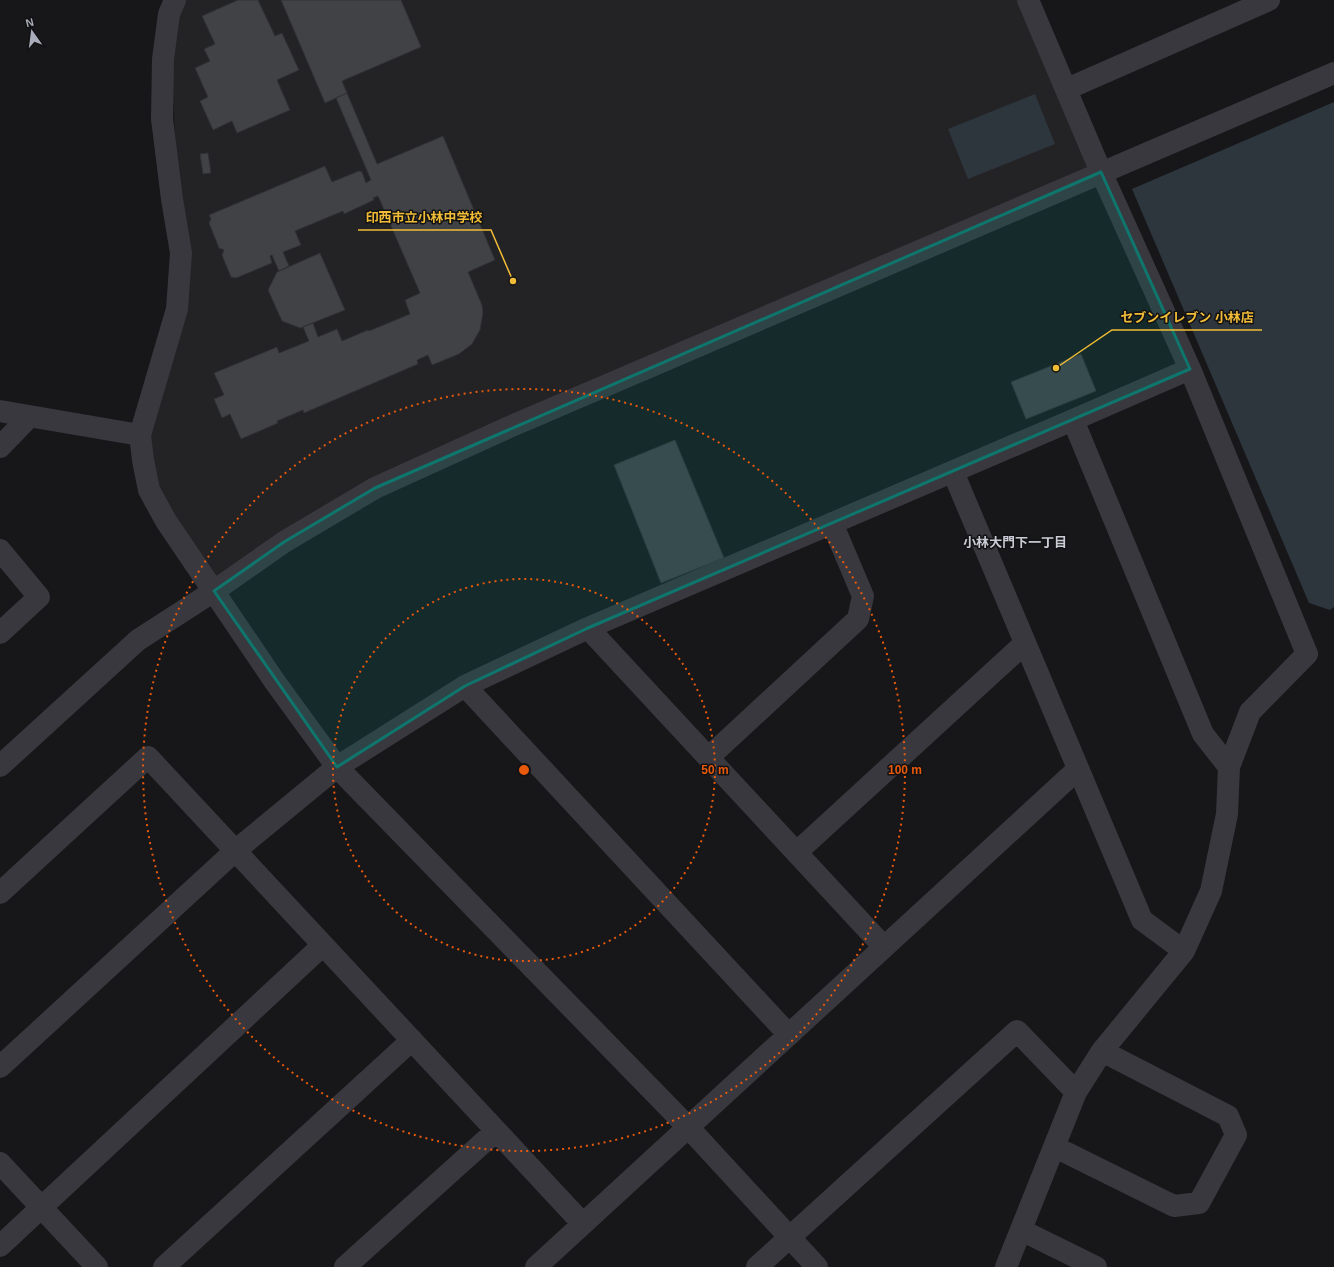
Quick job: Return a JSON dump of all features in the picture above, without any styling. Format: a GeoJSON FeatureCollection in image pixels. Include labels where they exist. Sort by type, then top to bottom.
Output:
{"type":"FeatureCollection","features":[{"type":"Feature","properties":{"kind":"street"},"geometry":{"type":"LineString","coordinates":[[174,0],[169,14],[163,59],[162,119],[181,260],[177,309],[140,435],[149,490],[166,521],[275,682],[337,767],[688,1127],[817,1267]]}},
{"type":"Feature","properties":{"kind":"street"},"geometry":{"type":"LineString","coordinates":[[1006,1267],[1076,1092],[1102,1050],[1184,951],[1211,891],[1227,814],[1229,767],[1250,712],[1307,654],[1190,368],[1101,172],[1028,0]]}},
{"type":"Feature","properties":{"kind":"street"},"geometry":{"type":"LineString","coordinates":[[1067,89],[1269,0]]}},
{"type":"Feature","properties":{"kind":"street"},"geometry":{"type":"LineString","coordinates":[[0,766],[138,640],[214,591],[284,542],[375,488],[507,428],[1334,73]]}},
{"type":"Feature","properties":{"kind":"street"},"geometry":{"type":"LineString","coordinates":[[0,1067],[235,851],[337,767],[465,686],[588,628],[953,472],[1190,368]]}},
{"type":"Feature","properties":{"kind":"street"},"geometry":{"type":"LineString","coordinates":[[0,411],[140,435]]}},
{"type":"Feature","properties":{"kind":"street"},"geometry":{"type":"LineString","coordinates":[[0,447],[30,417]]}},
{"type":"Feature","properties":{"kind":"street"},"geometry":{"type":"LineString","coordinates":[[1073,420],[1203,734],[1229,767]]}},
{"type":"Feature","properties":{"kind":"street"},"geometry":{"type":"LineString","coordinates":[[953,472],[1142,920],[1184,951]]}},
{"type":"Feature","properties":{"kind":"street"},"geometry":{"type":"LineString","coordinates":[[709,757],[858,619],[863,596],[832,523]]}},
{"type":"Feature","properties":{"kind":"street"},"geometry":{"type":"LineString","coordinates":[[0,550],[40,597],[0,634]]}},
{"type":"Feature","properties":{"kind":"street"},"geometry":{"type":"LineString","coordinates":[[588,628],[884,947]]}},
{"type":"Feature","properties":{"kind":"street"},"geometry":{"type":"LineString","coordinates":[[797,852],[1025,643]]}},
{"type":"Feature","properties":{"kind":"street"},"geometry":{"type":"LineString","coordinates":[[465,686],[789,1035]]}},
{"type":"Feature","properties":{"kind":"street"},"geometry":{"type":"LineString","coordinates":[[0,892],[148,757],[583,1224]]}},
{"type":"Feature","properties":{"kind":"street"},"geometry":{"type":"LineString","coordinates":[[536,1267],[1078,769]]}},
{"type":"Feature","properties":{"kind":"street"},"geometry":{"type":"LineString","coordinates":[[0,1246],[323,945]]}},
{"type":"Feature","properties":{"kind":"street"},"geometry":{"type":"LineString","coordinates":[[757,1267],[1017,1031],[1076,1092]]}},
{"type":"Feature","properties":{"kind":"street"},"geometry":{"type":"LineString","coordinates":[[164,1267],[412,1040]]}},
{"type":"Feature","properties":{"kind":"street"},"geometry":{"type":"LineString","coordinates":[[1055,1146],[1174,1206],[1199,1203],[1236,1135],[1228,1116],[1102,1050]]}},
{"type":"Feature","properties":{"kind":"street"},"geometry":{"type":"LineString","coordinates":[[345,1267],[496,1131]]}},
{"type":"Feature","properties":{"kind":"street"},"geometry":{"type":"LineString","coordinates":[[0,1163],[97,1267]]}},
{"type":"Feature","properties":{"kind":"street"},"geometry":{"type":"LineString","coordinates":[[1021,1230],[1096,1267]]}},
{"type":"Feature","properties":{"kind":"highlighted area"},"geometry":{"type":"Polygon","coordinates":[[[1101,172],[1190,369],[588,628],[465,686],[337,767],[214,591],[284,542],[375,488],[1101,172]]]}},
{"type":"Feature","properties":{"kind":"shaded area"},"geometry":{"type":"Polygon","coordinates":[[[178,0],[1028,0],[1101,172],[442,457],[214,591],[143,460],[181,253],[169,14],[178,0]]]}},
{"type":"Feature","properties":{"kind":"shaded area"},"geometry":{"type":"Polygon","coordinates":[[[1035,94],[1055,144],[968,179],[948,129],[1035,94]]]}},
{"type":"Feature","properties":{"kind":"shaded area"},"geometry":{"type":"Polygon","coordinates":[[[1334,102],[1334,607],[1330,610],[1309,603],[1132,189],[1334,102]]]}},
{"type":"Feature","properties":{"kind":"building"},"geometry":{"type":"Polygon","coordinates":[[[238,0],[258,0],[275,36],[282,33],[299,70],[277,80],[290,110],[237,133],[232,121],[213,130],[200,101],[208,97],[195,68],[210,61],[204,49],[215,44],[202,16],[238,0]]]}},
{"type":"Feature","properties":{"kind":"building"},"geometry":{"type":"Polygon","coordinates":[[[281,0],[401,0],[421,47],[342,81],[347,93],[325,103],[281,0]]]}},
{"type":"Feature","properties":{"kind":"building"},"geometry":{"type":"Polygon","coordinates":[[[347,93],[377,164],[443,136],[495,260],[468,272],[482,305],[483,313],[480,330],[472,344],[459,354],[432,365],[428,355],[417,360],[418,364],[304,413],[303,410],[277,421],[278,423],[241,439],[230,414],[222,418],[214,399],[224,395],[214,373],[277,347],[279,353],[309,341],[303,327],[313,323],[318,337],[337,329],[342,341],[368,330],[369,331],[410,314],[405,300],[420,293],[378,196],[373,198],[374,200],[344,214],[343,211],[295,231],[301,245],[283,252],[289,266],[279,271],[272,255],[270,256],[272,263],[236,278],[231,277],[222,255],[224,250],[219,248],[209,223],[211,219],[209,215],[325,166],[332,182],[359,171],[362,172],[366,183],[371,180],[336,98],[347,93]]]}},
{"type":"Feature","properties":{"kind":"building"},"geometry":{"type":"Polygon","coordinates":[[[208,153],[211,173],[203,174],[200,154],[208,153]]]}},
{"type":"Feature","properties":{"kind":"building"},"geometry":{"type":"Polygon","coordinates":[[[320,253],[345,310],[300,328],[282,321],[268,290],[277,272],[320,253]]]}},
{"type":"Feature","properties":{"kind":"building"},"geometry":{"type":"Polygon","coordinates":[[[1081,354],[1096,391],[1026,419],[1011,382],[1081,354]]]}},
{"type":"Feature","properties":{"kind":"building"},"geometry":{"type":"Polygon","coordinates":[[[675,440],[724,558],[661,583],[614,465],[675,440]]]}},
{"type":"Feature","properties":{"kind":"place","name":"印西市立小林中学校"},"geometry":{"type":"Point","coordinates":[513,281]}},
{"type":"Feature","properties":{"kind":"place","name":"セブンイレブン 小林店"},"geometry":{"type":"Point","coordinates":[1056,368]}},
{"type":"Feature","properties":{"kind":"district","name":"小林大門下一丁目"},"geometry":{"type":"Point","coordinates":[1015,542]}}]}
